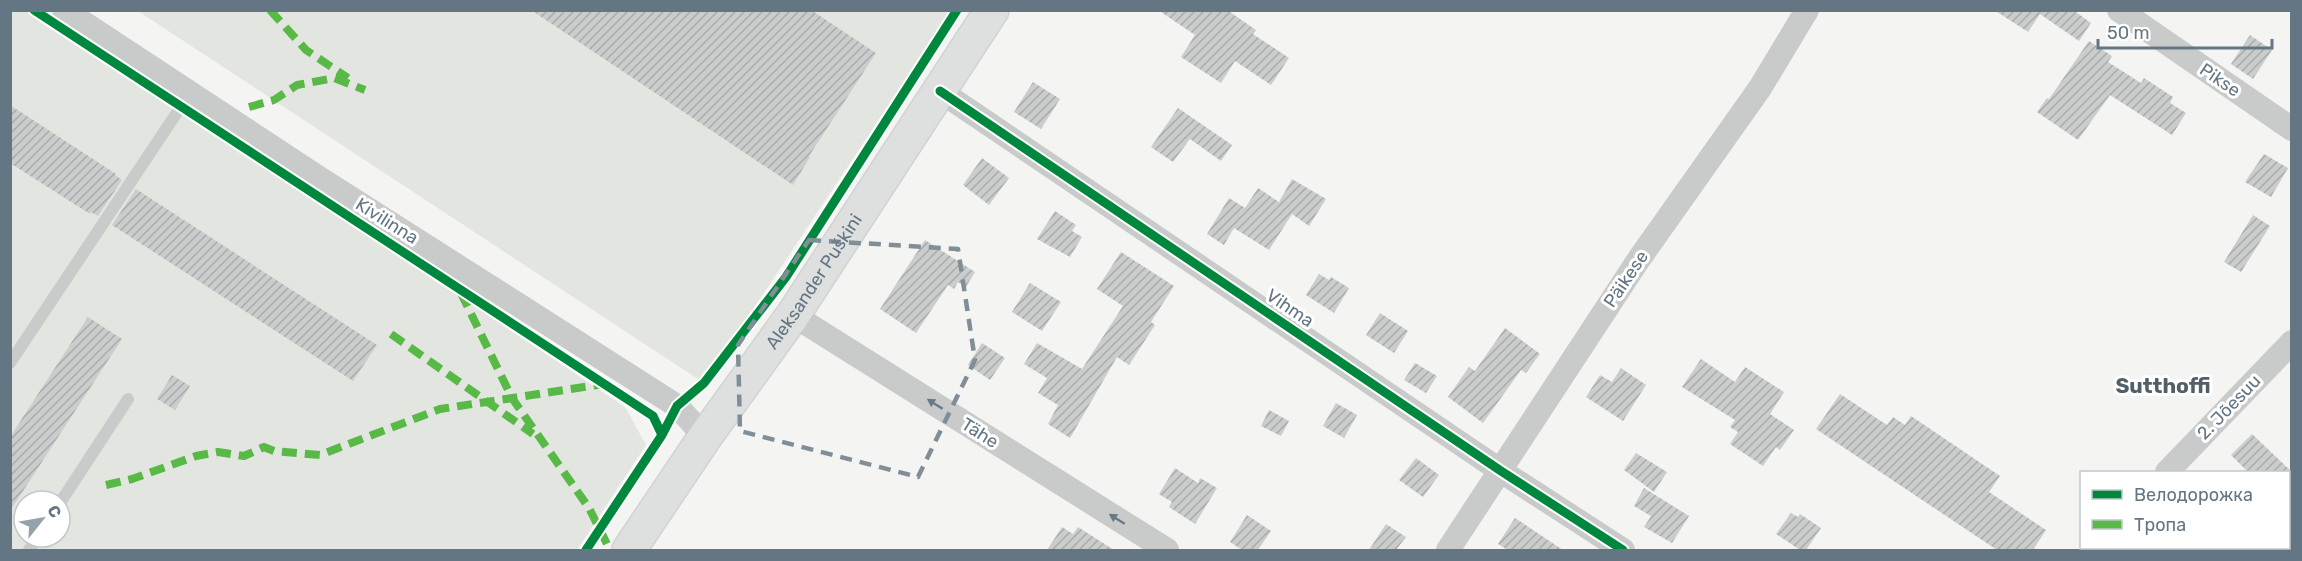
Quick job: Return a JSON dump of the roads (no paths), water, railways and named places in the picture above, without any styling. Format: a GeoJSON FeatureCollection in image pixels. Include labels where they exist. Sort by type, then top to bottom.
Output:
{"type":"FeatureCollection","features":[{"type":"Feature","properties":{"kind":"main road","name":"Aleksander Puškini"},"geometry":{"type":"LineString","coordinates":[[629,550],[705,437],[794,315],[992,10]]}},
{"type":"Feature","properties":{"kind":"street","name":"Kivilinna"},"geometry":{"type":"LineString","coordinates":[[64,10],[677,406],[705,437]]}},
{"type":"Feature","properties":{"kind":"street","name":"Päikese"},"geometry":{"type":"LineString","coordinates":[[1448,550],[1639,259],[1760,88],[1807,10]]}},
{"type":"Feature","properties":{"kind":"street","name":"Pikse"},"geometry":{"type":"LineString","coordinates":[[2119,10],[2292,129]]}},
{"type":"Feature","properties":{"kind":"street","name":"Vihma"},"geometry":{"type":"LineString","coordinates":[[940,91],[1501,471],[1623,550]]}},
{"type":"Feature","properties":{"kind":"street","name":"Tähe"},"geometry":{"type":"LineString","coordinates":[[794,315],[1167,550]]}},
{"type":"Feature","properties":{"kind":"street","name":"2. Jõesuu"},"geometry":{"type":"LineString","coordinates":[[2168,471],[2292,342]]}},
{"type":"Feature","properties":{"kind":"lane"},"geometry":{"type":"LineString","coordinates":[[10,363],[190,93]]}},
{"type":"Feature","properties":{"kind":"lane"},"geometry":{"type":"LineString","coordinates":[[69,489],[128,399]]}},
{"type":"Feature","properties":{"kind":"district","name":"Sutthoffi"},"geometry":{"type":"Point","coordinates":[2163,385]}}]}
